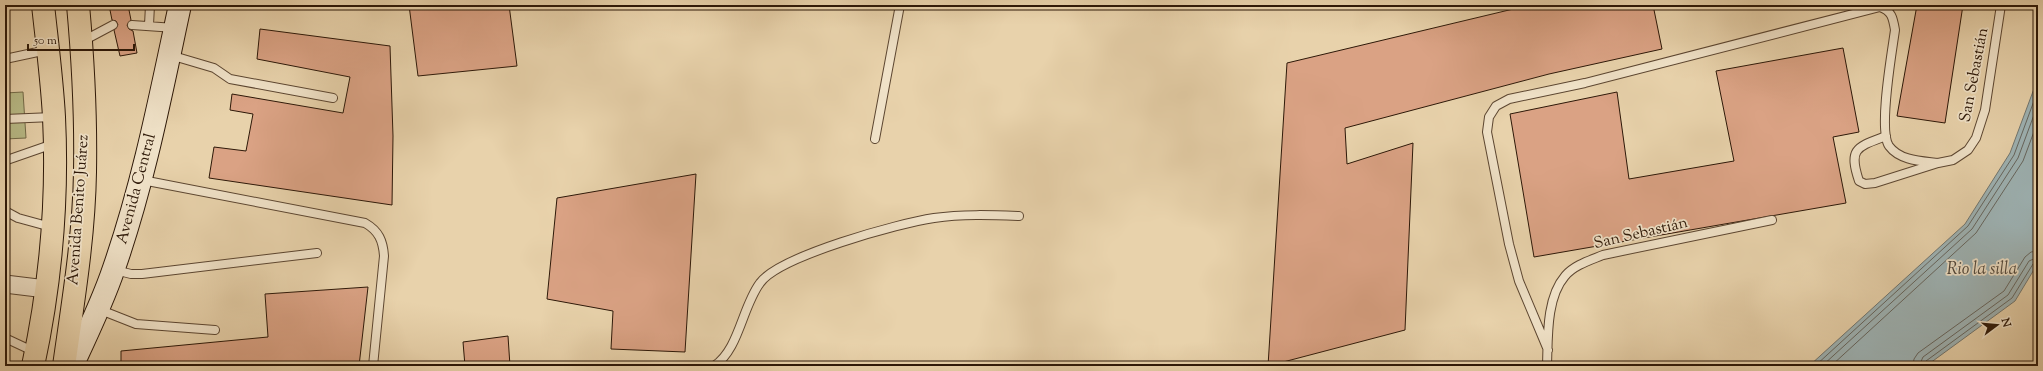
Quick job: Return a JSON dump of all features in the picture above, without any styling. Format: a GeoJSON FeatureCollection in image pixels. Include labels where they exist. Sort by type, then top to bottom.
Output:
{"type":"FeatureCollection","features":[{"type":"Feature","properties":{"kind":"main road","name":"Avenida Benito Juárez"},"geometry":{"type":"LineString","coordinates":[[34,359],[46,289],[51,226],[54,144],[54,117],[43,5]]}},
{"type":"Feature","properties":{"kind":"main road","name":"Avenida Benito Juárez"},"geometry":{"type":"LineString","coordinates":[[64,366],[79,258],[85,173],[81,42],[78,5]]}},
{"type":"Feature","properties":{"kind":"main road","name":"Avenida Central"},"geometry":{"type":"LineString","coordinates":[[72,366],[114,270],[142,180],[180,5]]}},
{"type":"Feature","properties":{"kind":"street"},"geometry":{"type":"LineString","coordinates":[[5,284],[46,289]]}},
{"type":"Feature","properties":{"kind":"lane"},"geometry":{"type":"LineString","coordinates":[[149,25],[150,5]]}},
{"type":"Feature","properties":{"kind":"lane"},"geometry":{"type":"LineString","coordinates":[[875,139],[900,5]]}},
{"type":"Feature","properties":{"kind":"lane","name":"San Sebastián"},"geometry":{"type":"LineString","coordinates":[[1886,136],[1857,149],[1853,156],[1854,167],[1859,181],[1865,184],[1876,183],[1938,163],[1953,160],[1968,150],[1976,138],[1985,110],[2001,5]]}},
{"type":"Feature","properties":{"kind":"lane"},"geometry":{"type":"LineString","coordinates":[[1548,350],[1519,281],[1509,244],[1487,132],[1489,117],[1496,106],[1509,99],[1586,83],[1880,7],[1888,10],[1893,18],[1894,30],[1884,116],[1886,136],[1889,146],[1901,156],[1916,161],[1938,163]]}},
{"type":"Feature","properties":{"kind":"lane"},"geometry":{"type":"LineString","coordinates":[[81,42],[113,25]]}},
{"type":"Feature","properties":{"kind":"lane"},"geometry":{"type":"LineString","coordinates":[[132,25],[175,28]]}},
{"type":"Feature","properties":{"kind":"lane"},"geometry":{"type":"LineString","coordinates":[[5,59],[48,50]]}},
{"type":"Feature","properties":{"kind":"lane"},"geometry":{"type":"LineString","coordinates":[[169,55],[214,68],[230,79],[333,98]]}},
{"type":"Feature","properties":{"kind":"lane"},"geometry":{"type":"LineString","coordinates":[[5,119],[54,117]]}},
{"type":"Feature","properties":{"kind":"lane"},"geometry":{"type":"LineString","coordinates":[[7,160],[54,144]]}},
{"type":"Feature","properties":{"kind":"lane"},"geometry":{"type":"LineString","coordinates":[[142,180],[365,223],[374,228],[380,237],[384,256],[373,366]]}},
{"type":"Feature","properties":{"kind":"lane"},"geometry":{"type":"LineString","coordinates":[[5,211],[18,218],[51,226]]}},
{"type":"Feature","properties":{"kind":"lane"},"geometry":{"type":"LineString","coordinates":[[714,366],[726,356],[749,303],[761,282],[781,265],[857,238],[901,225],[934,218],[972,215],[1019,216]]}},
{"type":"Feature","properties":{"kind":"lane","name":"San Sebastián"},"geometry":{"type":"LineString","coordinates":[[1547,366],[1551,312],[1556,292],[1565,275],[1582,264],[1603,255],[1772,220]]}},
{"type":"Feature","properties":{"kind":"lane"},"geometry":{"type":"LineString","coordinates":[[114,270],[131,274],[142,274],[317,253]]}},
{"type":"Feature","properties":{"kind":"lane"},"geometry":{"type":"LineString","coordinates":[[97,309],[136,324],[215,330]]}},
{"type":"Feature","properties":{"kind":"lane"},"geometry":{"type":"LineString","coordinates":[[5,338],[34,359]]}},
{"type":"Feature","properties":{"kind":"green space"},"geometry":{"type":"Polygon","coordinates":[[[23,92],[26,138],[5,139],[5,93],[23,92]]]}},
{"type":"Feature","properties":{"kind":"water","name":"Rio la silla"},"geometry":{"type":"Polygon","coordinates":[[[2038,78],[2038,263],[2015,301],[1926,366],[1809,366],[1965,224],[2010,153],[2038,78]]]}},
{"type":"Feature","properties":{"kind":"building"},"geometry":{"type":"Polygon","coordinates":[[[109,5],[128,5],[131,20],[127,25],[129,29],[133,31],[137,53],[120,56],[114,30],[118,25],[116,21],[112,20],[109,5]]]}},
{"type":"Feature","properties":{"kind":"building"},"geometry":{"type":"Polygon","coordinates":[[[409,5],[509,5],[517,66],[418,76],[409,5]]]}},
{"type":"Feature","properties":{"kind":"building"},"geometry":{"type":"Polygon","coordinates":[[[1530,5],[1653,5],[1662,49],[1549,74],[1345,128],[1347,164],[1413,143],[1405,330],[1268,366],[1287,63],[1530,5]]]}},
{"type":"Feature","properties":{"kind":"building"},"geometry":{"type":"Polygon","coordinates":[[[1917,5],[1963,5],[1945,123],[1897,116],[1917,5]]]}},
{"type":"Feature","properties":{"kind":"building"},"geometry":{"type":"Polygon","coordinates":[[[260,29],[390,46],[393,136],[392,205],[209,178],[214,147],[246,151],[253,114],[230,110],[232,94],[343,113],[350,77],[257,59],[260,29]]]}},
{"type":"Feature","properties":{"kind":"building"},"geometry":{"type":"Polygon","coordinates":[[[1843,48],[1859,132],[1833,137],[1846,203],[1534,257],[1510,114],[1617,92],[1629,179],[1734,161],[1716,71],[1843,48]]]}},
{"type":"Feature","properties":{"kind":"building"},"geometry":{"type":"Polygon","coordinates":[[[696,174],[685,352],[611,349],[613,311],[547,299],[557,198],[696,174]]]}},
{"type":"Feature","properties":{"kind":"building"},"geometry":{"type":"Polygon","coordinates":[[[368,287],[359,366],[121,366],[121,351],[268,337],[265,294],[368,287]]]}},
{"type":"Feature","properties":{"kind":"building"},"geometry":{"type":"Polygon","coordinates":[[[508,336],[510,366],[465,366],[463,342],[508,336]]]}}]}
